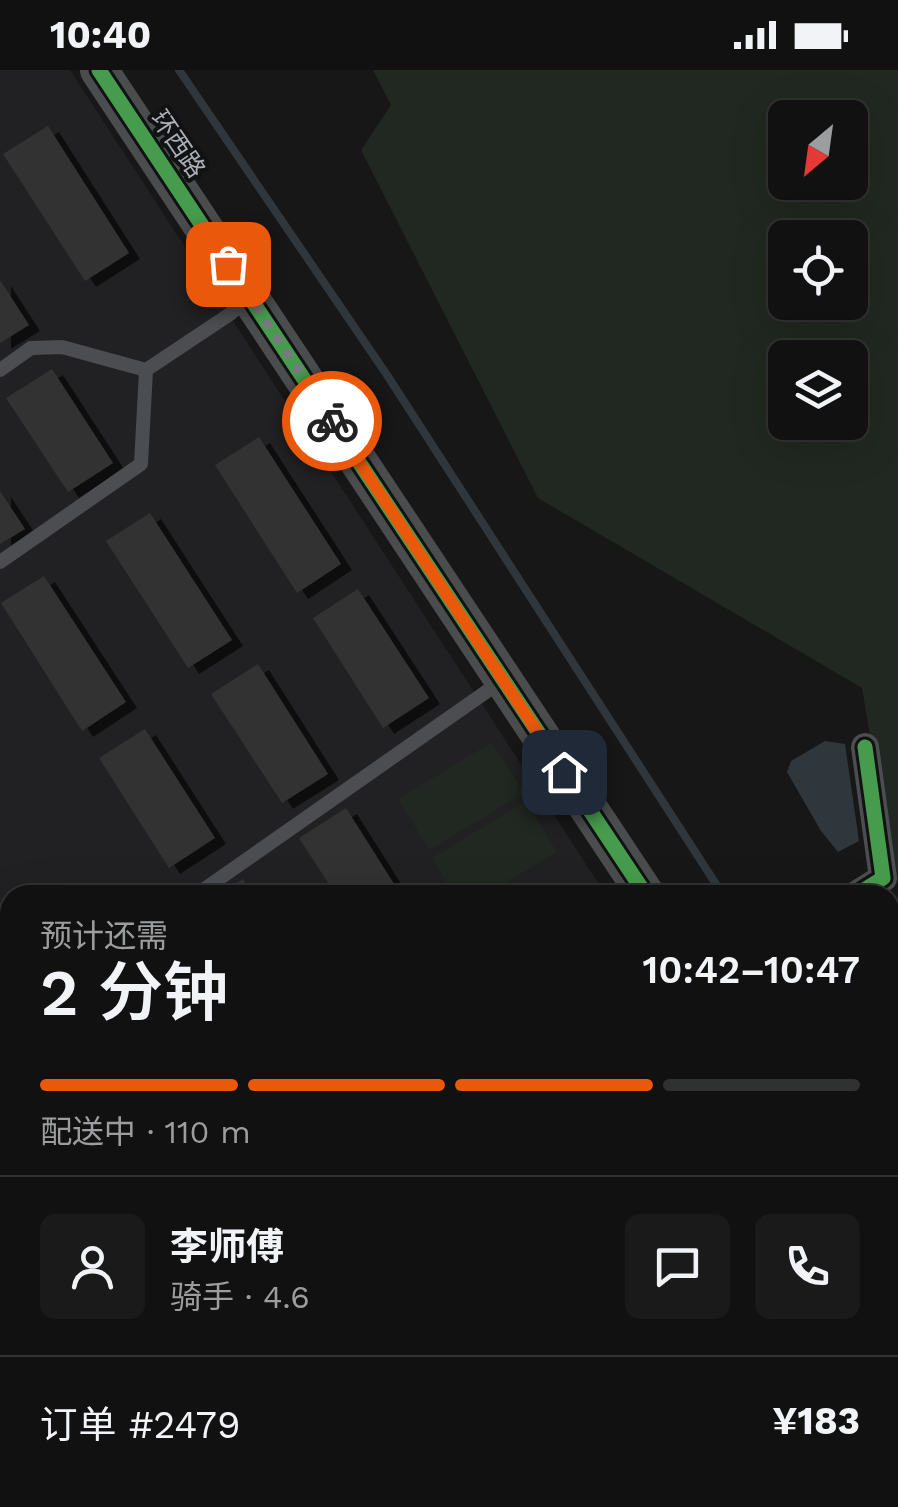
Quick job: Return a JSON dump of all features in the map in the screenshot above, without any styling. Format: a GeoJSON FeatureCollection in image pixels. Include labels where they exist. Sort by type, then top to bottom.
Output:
{"type":"FeatureCollection","features":[{"type":"Feature","properties":{"kind":"street","name":"环西路"},"geometry":{"type":"LineString","coordinates":[[99,70],[639,885]]}},
{"type":"Feature","properties":{"kind":"street"},"geometry":{"type":"LineString","coordinates":[[865,748],[883,878],[872,885]]}},
{"type":"Feature","properties":{"kind":"lane"},"geometry":{"type":"LineString","coordinates":[[0,370],[31,348],[62,347],[146,370],[230,314],[250,296]]}},
{"type":"Feature","properties":{"kind":"lane"},"geometry":{"type":"LineString","coordinates":[[0,562],[140,464],[146,370]]}},
{"type":"Feature","properties":{"kind":"lane"},"geometry":{"type":"LineString","coordinates":[[210,885],[504,680]]}},
{"type":"Feature","properties":{"kind":"shaded area"},"geometry":{"type":"Polygon","coordinates":[[[0,70],[70,70],[600,885],[0,885],[0,70]]]}},
{"type":"Feature","properties":{"kind":"shaded area"},"geometry":{"type":"Polygon","coordinates":[[[373,70],[898,70],[898,881],[894,878],[862,688],[538,498],[361,150],[391,105],[373,70]]]}},
{"type":"Feature","properties":{"kind":"shaded area"},"geometry":{"type":"Polygon","coordinates":[[[825,741],[845,744],[859,841],[838,852],[821,831],[787,772],[791,761],[825,741]]]}},
{"type":"Feature","properties":{"kind":"shaded area"},"geometry":{"type":"Polygon","coordinates":[[[492,742],[524,793],[429,850],[398,799],[492,742]]]}},
{"type":"Feature","properties":{"kind":"shaded area"},"geometry":{"type":"Polygon","coordinates":[[[526,801],[557,852],[503,885],[448,885],[432,858],[526,801]]]}},
{"type":"Feature","properties":{"kind":"building"},"geometry":{"type":"Polygon","coordinates":[[[48,126],[129,253],[85,281],[3,154],[48,126]]]}},
{"type":"Feature","properties":{"kind":"building"},"geometry":{"type":"Polygon","coordinates":[[[0,280],[29,325],[0,343],[0,280]]]}},
{"type":"Feature","properties":{"kind":"building"},"geometry":{"type":"Polygon","coordinates":[[[52,369],[113,463],[68,492],[6,398],[52,369]]]}},
{"type":"Feature","properties":{"kind":"building"},"geometry":{"type":"Polygon","coordinates":[[[259,437],[341,564],[297,593],[215,465],[259,437]]]}},
{"type":"Feature","properties":{"kind":"building"},"geometry":{"type":"Polygon","coordinates":[[[0,491],[25,529],[0,544],[0,491]]]}},
{"type":"Feature","properties":{"kind":"building"},"geometry":{"type":"Polygon","coordinates":[[[150,513],[232,640],[188,668],[106,541],[150,513]]]}},
{"type":"Feature","properties":{"kind":"building"},"geometry":{"type":"Polygon","coordinates":[[[44,576],[126,702],[82,731],[1,603],[44,576]]]}},
{"type":"Feature","properties":{"kind":"building"},"geometry":{"type":"Polygon","coordinates":[[[358,589],[429,698],[383,728],[313,618],[358,589]]]}},
{"type":"Feature","properties":{"kind":"building"},"geometry":{"type":"Polygon","coordinates":[[[258,664],[328,774],[282,803],[211,694],[258,664]]]}},
{"type":"Feature","properties":{"kind":"building"},"geometry":{"type":"Polygon","coordinates":[[[145,729],[215,838],[169,868],[99,758],[145,729]]]}},
{"type":"Feature","properties":{"kind":"building"},"geometry":{"type":"Polygon","coordinates":[[[346,808],[395,885],[330,885],[299,838],[346,808]]]}},
{"type":"Feature","properties":{"kind":"waterway"},"geometry":{"type":"LineString","coordinates":[[179,70],[387,375],[717,885]]}},
{"type":"Feature","properties":{"kind":"cycle path"},"geometry":{"type":"LineString","coordinates":[[99,70],[639,885]]}},
{"type":"Feature","properties":{"kind":"cycle path"},"geometry":{"type":"LineString","coordinates":[[865,747],[883,878],[872,885]]}},
{"type":"Feature","properties":{"kind":"way so far"},"geometry":{"type":"LineString","coordinates":[[228,264],[332,421]]}},
{"type":"Feature","properties":{"kind":"route"},"geometry":{"type":"LineString","coordinates":[[332,421],[564,772]]}}]}
